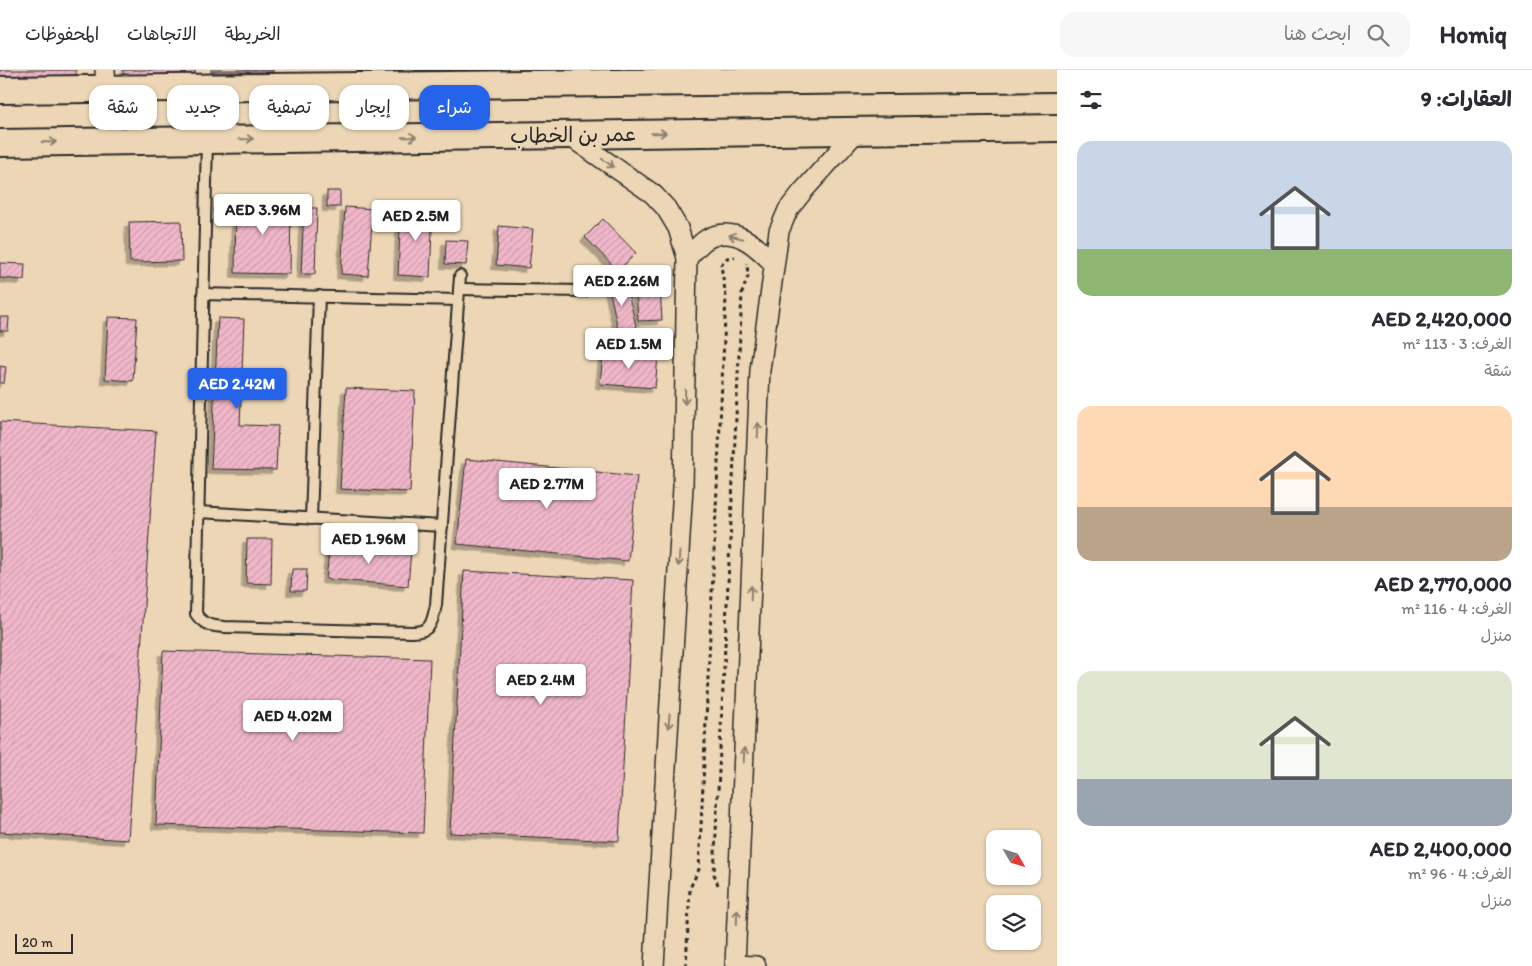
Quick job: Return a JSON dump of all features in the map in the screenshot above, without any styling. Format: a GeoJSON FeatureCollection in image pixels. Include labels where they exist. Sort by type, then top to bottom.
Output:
{"type":"FeatureCollection","features":[{"type":"Feature","properties":{"kind":"street"},"geometry":{"type":"LineString","coordinates":[[0,90],[105,80],[1000,74],[1057,78]]}},
{"type":"Feature","properties":{"kind":"street","name":"عمر بن الخطاب"},"geometry":{"type":"LineString","coordinates":[[0,143],[1057,128]]}},
{"type":"Feature","properties":{"kind":"street"},"geometry":{"type":"LineString","coordinates":[[756,966],[735,966],[760,370],[778,231],[788,210],[803,190],[858,130]]}},
{"type":"Feature","properties":{"kind":"street"},"geometry":{"type":"LineString","coordinates":[[568,135],[653,194],[666,208],[678,228],[687,258],[683,488],[654,966]]}},
{"type":"Feature","properties":{"kind":"street"},"geometry":{"type":"LineString","coordinates":[[687,258],[706,239],[720,234],[734,235],[750,241],[774,264]]}},
{"type":"Feature","properties":{"kind":"lane"},"geometry":{"type":"LineString","coordinates":[[207,139],[196,614],[202,622],[210,626],[224,627],[423,632],[430,626],[436,605],[460,276]]}},
{"type":"Feature","properties":{"kind":"lane"},"geometry":{"type":"LineString","coordinates":[[203,294],[318,296],[584,291]]}},
{"type":"Feature","properties":{"kind":"lane"},"geometry":{"type":"LineString","coordinates":[[311,519],[318,296]]}},
{"type":"Feature","properties":{"kind":"lane"},"geometry":{"type":"LineString","coordinates":[[198,512],[442,526]]}},
{"type":"Feature","properties":{"kind":"path"},"geometry":{"type":"LineString","coordinates":[[686,966],[690,888],[699,869],[726,297],[721,265],[727,258],[739,257]]}},
{"type":"Feature","properties":{"kind":"path"},"geometry":{"type":"LineString","coordinates":[[721,892],[714,874],[742,293],[748,276],[747,263]]}},
{"type":"Feature","properties":{"kind":"building"},"geometry":{"type":"Polygon","coordinates":[[[0,70],[76,70],[76,75],[0,77],[0,70]]]}},
{"type":"Feature","properties":{"kind":"building"},"geometry":{"type":"Polygon","coordinates":[[[123,70],[195,70],[195,79],[123,78],[123,70]]]}},
{"type":"Feature","properties":{"kind":"building"},"geometry":{"type":"Polygon","coordinates":[[[211,70],[273,70],[273,72],[211,72],[211,70]]]}},
{"type":"Feature","properties":{"kind":"building"},"geometry":{"type":"Polygon","coordinates":[[[357,70],[556,70],[556,71],[357,70]]]}},
{"type":"Feature","properties":{"kind":"building"},"geometry":{"type":"Polygon","coordinates":[[[327,191],[340,191],[340,207],[327,207],[327,191]]]}},
{"type":"Feature","properties":{"kind":"building"},"geometry":{"type":"Polygon","coordinates":[[[236,198],[291,199],[290,274],[235,273],[236,198]]]}},
{"type":"Feature","properties":{"kind":"building"},"geometry":{"type":"Polygon","coordinates":[[[345,207],[373,209],[368,276],[341,274],[345,207]]]}},
{"type":"Feature","properties":{"kind":"building"},"geometry":{"type":"Polygon","coordinates":[[[401,207],[433,208],[430,277],[398,275],[401,207]]]}},
{"type":"Feature","properties":{"kind":"building"},"geometry":{"type":"Polygon","coordinates":[[[304,208],[317,208],[315,274],[301,274],[304,208]]]}},
{"type":"Feature","properties":{"kind":"building"},"geometry":{"type":"Polygon","coordinates":[[[603,219],[636,253],[618,271],[585,237],[603,219]]]}},
{"type":"Feature","properties":{"kind":"building"},"geometry":{"type":"Polygon","coordinates":[[[181,221],[182,261],[130,262],[129,222],[181,221]]]}},
{"type":"Feature","properties":{"kind":"building"},"geometry":{"type":"Polygon","coordinates":[[[499,226],[533,229],[529,268],[496,265],[499,226]]]}},
{"type":"Feature","properties":{"kind":"building"},"geometry":{"type":"Polygon","coordinates":[[[446,240],[468,241],[466,265],[445,264],[446,240]]]}},
{"type":"Feature","properties":{"kind":"building"},"geometry":{"type":"Polygon","coordinates":[[[0,263],[25,264],[24,280],[0,278],[0,263]]]}},
{"type":"Feature","properties":{"kind":"building"},"geometry":{"type":"Polygon","coordinates":[[[625,280],[637,330],[619,334],[608,283],[625,280]]]}},
{"type":"Feature","properties":{"kind":"building"},"geometry":{"type":"Polygon","coordinates":[[[660,288],[662,320],[638,321],[636,289],[660,288]]]}},
{"type":"Feature","properties":{"kind":"building"},"geometry":{"type":"Polygon","coordinates":[[[0,317],[9,317],[8,331],[0,331],[0,317]]]}},
{"type":"Feature","properties":{"kind":"building"},"geometry":{"type":"Polygon","coordinates":[[[108,317],[137,318],[133,381],[105,379],[108,317]]]}},
{"type":"Feature","properties":{"kind":"building"},"geometry":{"type":"Polygon","coordinates":[[[218,318],[244,319],[240,425],[278,426],[276,470],[211,469],[218,318]]]}},
{"type":"Feature","properties":{"kind":"building"},"geometry":{"type":"Polygon","coordinates":[[[603,353],[658,357],[655,388],[600,384],[603,353]]]}},
{"type":"Feature","properties":{"kind":"building"},"geometry":{"type":"Polygon","coordinates":[[[0,366],[6,367],[4,383],[0,383],[0,366]]]}},
{"type":"Feature","properties":{"kind":"building"},"geometry":{"type":"Polygon","coordinates":[[[346,388],[415,391],[410,492],[340,489],[346,388]]]}},
{"type":"Feature","properties":{"kind":"building"},"geometry":{"type":"Polygon","coordinates":[[[0,422],[156,431],[128,840],[0,832],[0,422]]]}},
{"type":"Feature","properties":{"kind":"building"},"geometry":{"type":"Polygon","coordinates":[[[466,459],[637,476],[628,561],[457,544],[466,459]]]}},
{"type":"Feature","properties":{"kind":"building"},"geometry":{"type":"Polygon","coordinates":[[[247,539],[272,539],[271,584],[246,583],[247,539]]]}},
{"type":"Feature","properties":{"kind":"building"},"geometry":{"type":"Polygon","coordinates":[[[330,543],[411,550],[408,586],[326,579],[330,543]]]}},
{"type":"Feature","properties":{"kind":"building"},"geometry":{"type":"Polygon","coordinates":[[[292,569],[307,569],[306,591],[291,591],[292,569]]]}},
{"type":"Feature","properties":{"kind":"building"},"geometry":{"type":"Polygon","coordinates":[[[464,571],[633,580],[619,841],[450,833],[464,571]]]}},
{"type":"Feature","properties":{"kind":"building"},"geometry":{"type":"Polygon","coordinates":[[[163,651],[430,659],[423,833],[156,825],[163,651]]]}}]}
